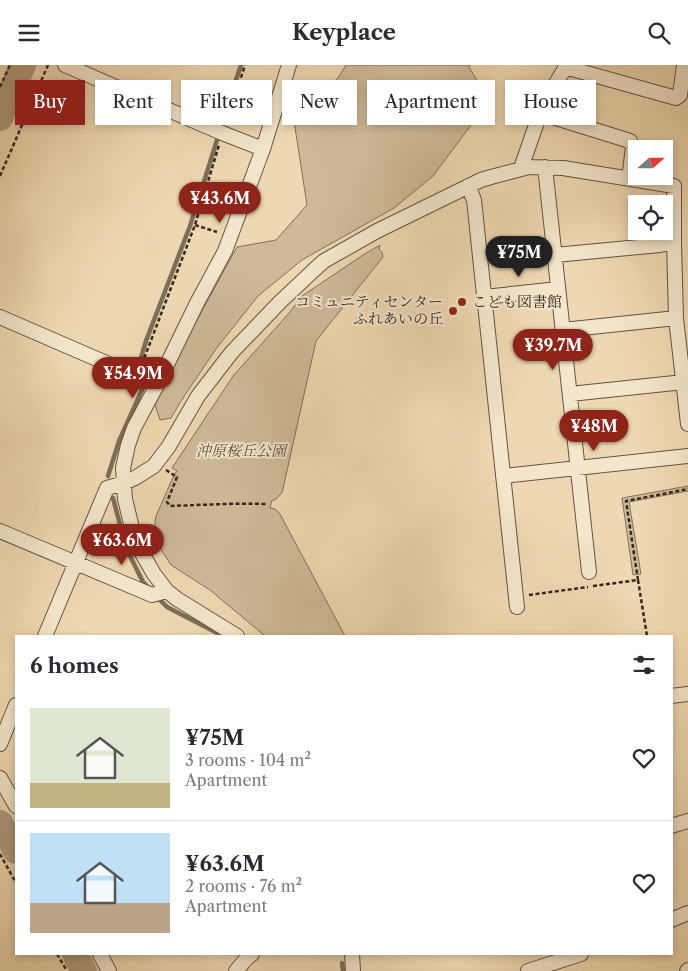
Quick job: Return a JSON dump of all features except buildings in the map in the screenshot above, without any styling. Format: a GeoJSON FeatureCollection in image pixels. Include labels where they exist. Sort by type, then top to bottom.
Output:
{"type":"FeatureCollection","features":[{"type":"Feature","properties":{"kind":"street"},"geometry":{"type":"LineString","coordinates":[[65,65],[263,149]]}},
{"type":"Feature","properties":{"kind":"street"},"geometry":{"type":"LineString","coordinates":[[235,635],[188,607],[167,591],[154,574],[136,541],[127,505],[123,468],[134,428],[225,251],[263,149],[288,65]]}},
{"type":"Feature","properties":{"kind":"street"},"geometry":{"type":"LineString","coordinates":[[558,80],[566,66],[676,98],[680,95],[684,65]]}},
{"type":"Feature","properties":{"kind":"street"},"geometry":{"type":"LineString","coordinates":[[522,168],[536,125]]}},
{"type":"Feature","properties":{"kind":"street"},"geometry":{"type":"LineString","coordinates":[[579,125],[628,140]]}},
{"type":"Feature","properties":{"kind":"street"},"geometry":{"type":"LineString","coordinates":[[545,167],[589,572]]}},
{"type":"Feature","properties":{"kind":"street"},"geometry":{"type":"LineString","coordinates":[[45,635],[107,488],[135,478],[156,464],[169,446],[198,396],[232,352],[280,302],[324,261],[377,231],[468,186],[522,168],[563,168],[628,179]]}},
{"type":"Feature","properties":{"kind":"street"},"geometry":{"type":"LineString","coordinates":[[668,185],[674,186],[676,318],[686,380],[688,423]]}},
{"type":"Feature","properties":{"kind":"street"},"geometry":{"type":"LineString","coordinates":[[468,186],[474,200],[517,602]]}},
{"type":"Feature","properties":{"kind":"street"},"geometry":{"type":"LineString","coordinates":[[554,255],[674,242]]}},
{"type":"Feature","properties":{"kind":"street"},"geometry":{"type":"LineString","coordinates":[[674,267],[688,265]]}},
{"type":"Feature","properties":{"kind":"street"},"geometry":{"type":"LineString","coordinates":[[484,297],[558,289]]}},
{"type":"Feature","properties":{"kind":"street"},"geometry":{"type":"LineString","coordinates":[[0,317],[157,385]]}},
{"type":"Feature","properties":{"kind":"street"},"geometry":{"type":"LineString","coordinates":[[563,330],[676,318]]}},
{"type":"Feature","properties":{"kind":"street"},"geometry":{"type":"LineString","coordinates":[[570,394],[686,380]]}},
{"type":"Feature","properties":{"kind":"street"},"geometry":{"type":"LineString","coordinates":[[503,476],[688,456]]}},
{"type":"Feature","properties":{"kind":"street"},"geometry":{"type":"LineString","coordinates":[[0,531],[152,595],[167,591]]}},
{"type":"Feature","properties":{"kind":"street"},"geometry":{"type":"LineString","coordinates":[[673,696],[688,693]]}},
{"type":"Feature","properties":{"kind":"street"},"geometry":{"type":"LineString","coordinates":[[0,744],[15,707]]}},
{"type":"Feature","properties":{"kind":"street"},"geometry":{"type":"LineString","coordinates":[[0,778],[15,804]]}},
{"type":"Feature","properties":{"kind":"street"},"geometry":{"type":"LineString","coordinates":[[673,825],[688,821]]}},
{"type":"Feature","properties":{"kind":"street"},"geometry":{"type":"LineString","coordinates":[[673,919],[688,913]]}},
{"type":"Feature","properties":{"kind":"street"},"geometry":{"type":"LineString","coordinates":[[101,955],[109,971]]}},
{"type":"Feature","properties":{"kind":"street"},"geometry":{"type":"LineString","coordinates":[[236,971],[251,955]]}},
{"type":"Feature","properties":{"kind":"street"},"geometry":{"type":"LineString","coordinates":[[352,955],[353,971]]}},
{"type":"Feature","properties":{"kind":"street"},"geometry":{"type":"LineString","coordinates":[[528,971],[578,955]]}},
{"type":"Feature","properties":{"kind":"path"},"geometry":{"type":"LineString","coordinates":[[0,87],[10,65]]}},
{"type":"Feature","properties":{"kind":"path"},"geometry":{"type":"LineString","coordinates":[[0,176],[48,65]]}},
{"type":"Feature","properties":{"kind":"path"},"geometry":{"type":"LineString","coordinates":[[137,376],[194,225],[231,236]]}},
{"type":"Feature","properties":{"kind":"path"},"geometry":{"type":"LineString","coordinates":[[156,464],[177,477],[167,502],[170,506],[237,503],[266,504]]}},
{"type":"Feature","properties":{"kind":"path"},"geometry":{"type":"LineString","coordinates":[[647,635],[626,501],[688,489]]}},
{"type":"Feature","properties":{"kind":"path"},"geometry":{"type":"LineString","coordinates":[[517,602],[638,580]]}},
{"type":"Feature","properties":{"kind":"path"},"geometry":{"type":"LineString","coordinates":[[0,854],[15,881]]}},
{"type":"Feature","properties":{"kind":"path"},"geometry":{"type":"LineString","coordinates":[[58,955],[67,971]]}},
{"type":"Feature","properties":{"kind":"green space"},"geometry":{"type":"Polygon","coordinates":[[[346,65],[470,65],[469,67],[477,80],[367,80],[367,125],[471,125],[433,176],[394,208],[302,260],[258,296],[216,349],[171,418],[160,420],[155,405],[176,358],[237,247],[276,240],[307,205],[295,125],[357,125],[357,80],[336,80],[346,65]]]}},
{"type":"Feature","properties":{"kind":"green space","name":"沖原桜丘公園"},"geometry":{"type":"Polygon","coordinates":[[[380,245],[379,249],[383,257],[316,341],[282,493],[275,500],[272,500],[270,508],[275,509],[280,514],[344,635],[264,635],[210,590],[171,565],[153,537],[156,516],[177,471],[172,468],[233,376],[302,296],[380,245]]]}},
{"type":"Feature","properties":{"kind":"green space"},"geometry":{"type":"Polygon","coordinates":[[[688,486],[688,491],[629,502],[641,574],[633,575],[622,498],[688,486]]]}},
{"type":"Feature","properties":{"kind":"waterway"},"geometry":{"type":"LineString","coordinates":[[0,118],[23,65]]}},
{"type":"Feature","properties":{"kind":"waterway"},"geometry":{"type":"LineString","coordinates":[[236,80],[241,65]]}},
{"type":"Feature","properties":{"kind":"waterway"},"geometry":{"type":"LineString","coordinates":[[138,368],[146,341],[190,226],[218,137]]}},
{"type":"Feature","properties":{"kind":"waterway"},"geometry":{"type":"LineString","coordinates":[[108,476],[119,441],[142,390]]}},
{"type":"Feature","properties":{"kind":"waterway"},"geometry":{"type":"LineString","coordinates":[[113,498],[126,548],[143,582],[149,588]]}},
{"type":"Feature","properties":{"kind":"waterway"},"geometry":{"type":"LineString","coordinates":[[160,600],[167,607],[221,635]]}},
{"type":"Feature","properties":{"kind":"waterway"},"geometry":{"type":"LineString","coordinates":[[0,823],[15,849]]}},
{"type":"Feature","properties":{"kind":"waterway"},"geometry":{"type":"LineString","coordinates":[[76,955],[84,971]]}},
{"type":"Feature","properties":{"kind":"waterway"},"geometry":{"type":"LineString","coordinates":[[342,963],[343,971]]}},
{"type":"Feature","properties":{"kind":"place","name":"こども図書館"},"geometry":{"type":"Point","coordinates":[462,302]}},
{"type":"Feature","properties":{"kind":"place","name":"コミュニティセンター ふれあいの丘"},"geometry":{"type":"Point","coordinates":[453,311]}}]}
